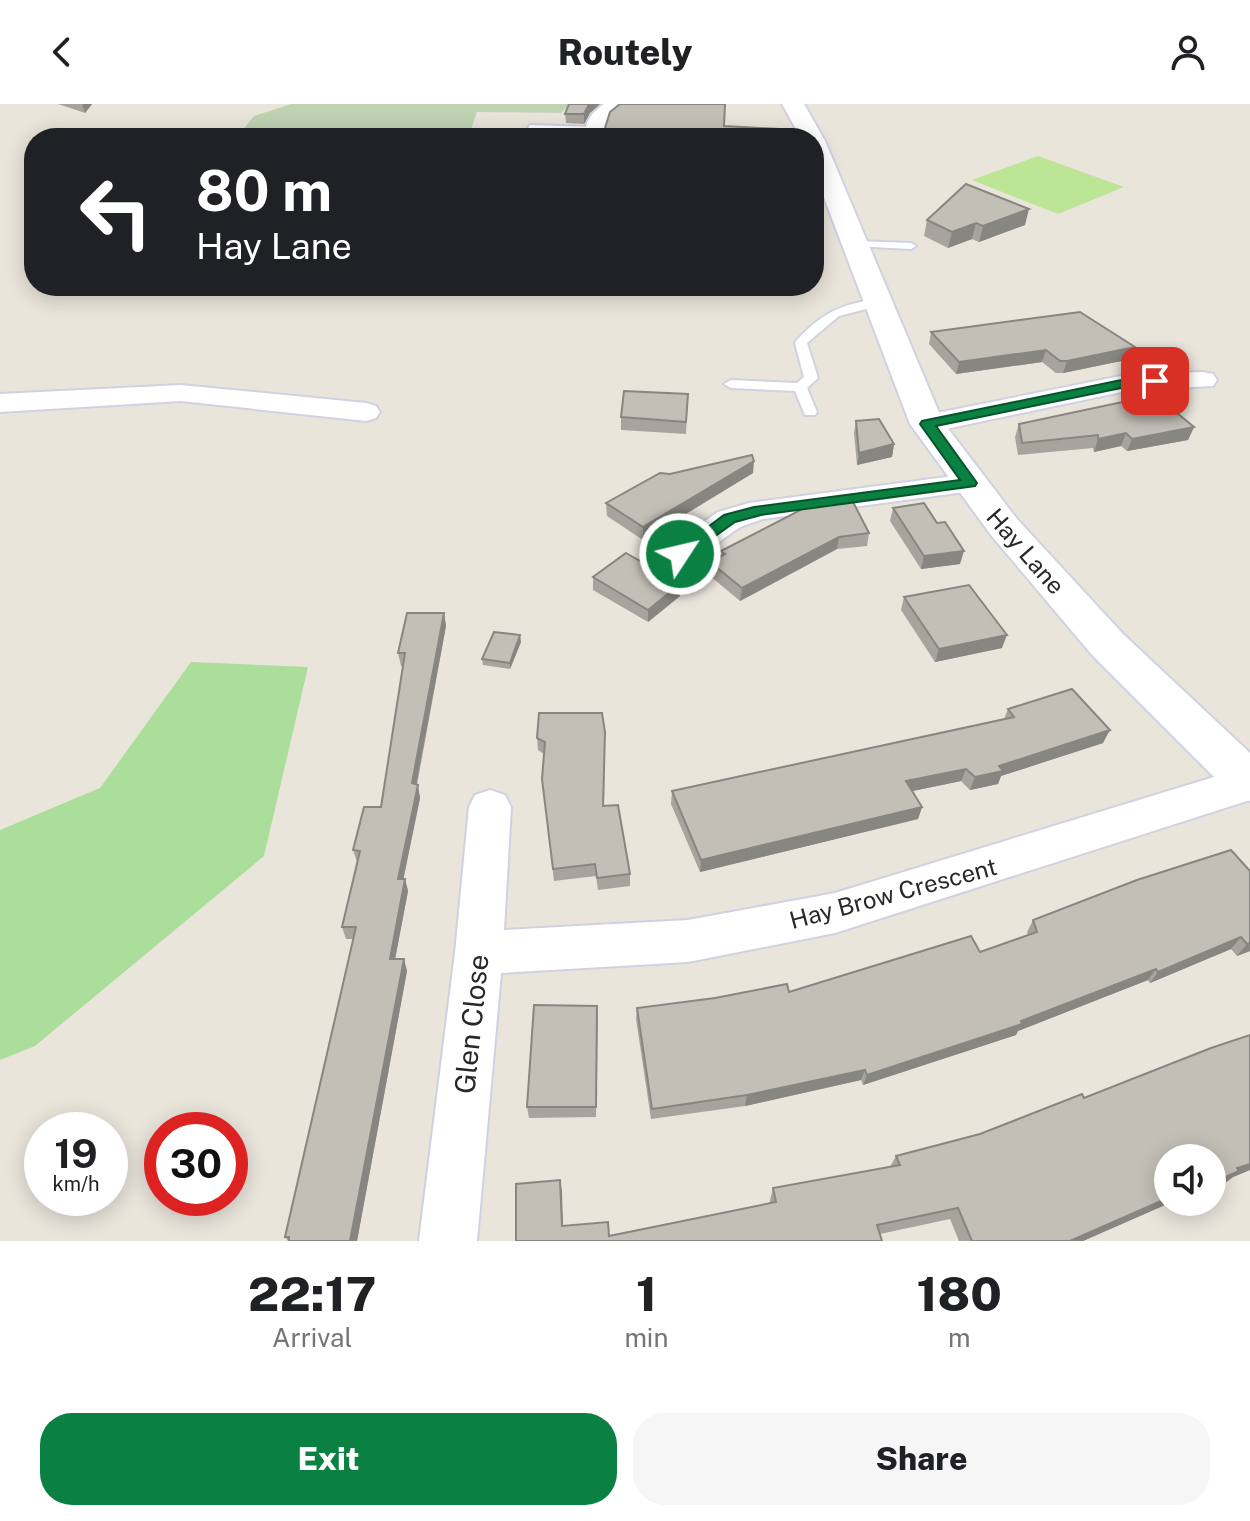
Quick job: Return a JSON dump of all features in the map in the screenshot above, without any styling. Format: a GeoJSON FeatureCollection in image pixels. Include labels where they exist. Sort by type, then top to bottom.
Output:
{"type":"FeatureCollection","features":[{"type":"Feature","properties":{"kind":"street"},"geometry":{"type":"LineString","coordinates":[[595,128],[598,119],[608,108],[618,104]]}},
{"type":"Feature","properties":{"kind":"street","name":"Hay Lane"},"geometry":{"type":"LineString","coordinates":[[793,104],[806,128]]}},
{"type":"Feature","properties":{"kind":"street","name":"Hay Lane"},"geometry":{"type":"LineString","coordinates":[[824,167],[927,424],[1004,527],[1108,645],[1250,783]]}},
{"type":"Feature","properties":{"kind":"street"},"geometry":{"type":"LineString","coordinates":[[927,424],[1131,382],[1203,380]]}},
{"type":"Feature","properties":{"kind":"street"},"geometry":{"type":"LineString","coordinates":[[0,403],[181,393],[366,412]]}},
{"type":"Feature","properties":{"kind":"street"},"geometry":{"type":"LineString","coordinates":[[680,554],[730,519],[760,510],[969,483]]}},
{"type":"Feature","properties":{"kind":"street","name":"Hay Brow Crescent"},"geometry":{"type":"LineString","coordinates":[[479,953],[688,941],[835,913],[1250,783]]}},
{"type":"Feature","properties":{"kind":"street","name":"Glen Close"},"geometry":{"type":"LineString","coordinates":[[448,1241],[479,953],[490,807]]}},
{"type":"Feature","properties":{"kind":"lane"},"geometry":{"type":"LineString","coordinates":[[856,244],[911,246]]}},
{"type":"Feature","properties":{"kind":"lane"},"geometry":{"type":"LineString","coordinates":[[731,384],[800,387],[811,378],[801,343],[820,321],[851,305],[879,304]]}},
{"type":"Feature","properties":{"kind":"lane"},"geometry":{"type":"LineString","coordinates":[[800,387],[810,412]]}},
{"type":"Feature","properties":{"kind":"green space"},"geometry":{"type":"Polygon","coordinates":[[[291,104],[570,104],[561,113],[477,112],[471,128],[244,128],[254,116],[291,104]]]}},
{"type":"Feature","properties":{"kind":"green space"},"geometry":{"type":"Polygon","coordinates":[[[1038,156],[1124,187],[1058,214],[972,180],[1038,156]]]}},
{"type":"Feature","properties":{"kind":"green space"},"geometry":{"type":"Polygon","coordinates":[[[191,662],[308,667],[264,856],[35,1046],[0,1060],[0,830],[100,788],[191,662]]]}},
{"type":"Feature","properties":{"kind":"building"},"geometry":{"type":"Polygon","coordinates":[[[569,104],[589,104],[584,114],[565,114],[569,104]]]}},
{"type":"Feature","properties":{"kind":"building"},"geometry":{"type":"Polygon","coordinates":[[[620,104],[725,104],[724,126],[760,128],[605,128],[610,112],[620,104]]]}},
{"type":"Feature","properties":{"kind":"building"},"geometry":{"type":"Polygon","coordinates":[[[966,184],[1029,209],[983,226],[976,223],[952,232],[927,220],[966,184]]]}},
{"type":"Feature","properties":{"kind":"building"},"geometry":{"type":"Polygon","coordinates":[[[1080,312],[1135,347],[1067,361],[1060,361],[1046,350],[959,362],[931,332],[1080,312]]]}},
{"type":"Feature","properties":{"kind":"building"},"geometry":{"type":"Polygon","coordinates":[[[624,391],[688,394],[686,422],[621,417],[624,391]]]}},
{"type":"Feature","properties":{"kind":"building"},"geometry":{"type":"Polygon","coordinates":[[[1155,395],[1194,427],[1132,439],[1126,433],[1098,439],[1098,435],[1022,443],[1019,424],[1155,395]]]}},
{"type":"Feature","properties":{"kind":"building"},"geometry":{"type":"Polygon","coordinates":[[[879,419],[894,444],[859,453],[856,421],[879,419]]]}},
{"type":"Feature","properties":{"kind":"building"},"geometry":{"type":"Polygon","coordinates":[[[752,455],[754,461],[643,527],[606,503],[660,473],[670,474],[752,455]]]}},
{"type":"Feature","properties":{"kind":"building"},"geometry":{"type":"Polygon","coordinates":[[[851,498],[869,533],[839,537],[742,588],[710,562],[725,554],[721,551],[814,503],[851,498]]]}},
{"type":"Feature","properties":{"kind":"building"},"geometry":{"type":"Polygon","coordinates":[[[924,503],[937,523],[945,522],[964,551],[924,556],[893,508],[924,503]]]}},
{"type":"Feature","properties":{"kind":"building"},"geometry":{"type":"Polygon","coordinates":[[[626,553],[680,584],[648,610],[593,577],[626,553]]]}},
{"type":"Feature","properties":{"kind":"building"},"geometry":{"type":"Polygon","coordinates":[[[969,585],[1007,635],[939,649],[904,597],[969,585]]]}},
{"type":"Feature","properties":{"kind":"building"},"geometry":{"type":"Polygon","coordinates":[[[407,613],[444,613],[412,783],[418,785],[398,879],[405,879],[390,959],[404,959],[350,1241],[289,1241],[289,1237],[285,1237],[356,927],[342,927],[360,851],[353,850],[364,807],[381,807],[405,653],[398,653],[407,613]]]}},
{"type":"Feature","properties":{"kind":"building"},"geometry":{"type":"Polygon","coordinates":[[[494,632],[520,635],[510,663],[482,659],[494,632]]]}},
{"type":"Feature","properties":{"kind":"building"},"geometry":{"type":"Polygon","coordinates":[[[1072,689],[1110,730],[999,766],[1003,771],[975,777],[966,769],[906,781],[922,807],[701,860],[672,791],[1014,717],[1008,709],[1072,689]]]}},
{"type":"Feature","properties":{"kind":"building"},"geometry":{"type":"Polygon","coordinates":[[[539,713],[602,713],[605,732],[603,806],[618,805],[630,874],[597,878],[595,864],[553,869],[542,779],[545,742],[537,738],[539,713]]]}},
{"type":"Feature","properties":{"kind":"building"},"geometry":{"type":"Polygon","coordinates":[[[1231,850],[1250,871],[1250,943],[1247,944],[1241,937],[1158,972],[1156,969],[1021,1021],[1022,1024],[867,1075],[865,1070],[747,1095],[652,1109],[637,1008],[715,998],[787,984],[789,992],[971,936],[980,952],[1037,932],[1033,920],[1137,880],[1231,850]]]}},
{"type":"Feature","properties":{"kind":"building"},"geometry":{"type":"Polygon","coordinates":[[[534,1005],[597,1006],[596,1107],[527,1107],[534,1005]]]}},
{"type":"Feature","properties":{"kind":"building"},"geometry":{"type":"Polygon","coordinates":[[[1250,1035],[1250,1164],[1237,1168],[1239,1171],[1226,1177],[1226,1144],[1154,1144],[1154,1204],[1070,1241],[972,1241],[958,1208],[877,1225],[882,1241],[516,1241],[516,1184],[560,1180],[562,1226],[608,1222],[609,1236],[776,1202],[773,1188],[900,1165],[896,1156],[980,1134],[1082,1094],[1084,1098],[1250,1035]]]}},
{"type":"Feature","properties":{"kind":"route"},"geometry":{"type":"LineString","coordinates":[[680,554],[730,519],[760,510],[969,483],[927,424],[1131,382],[1155,381]]}}]}
